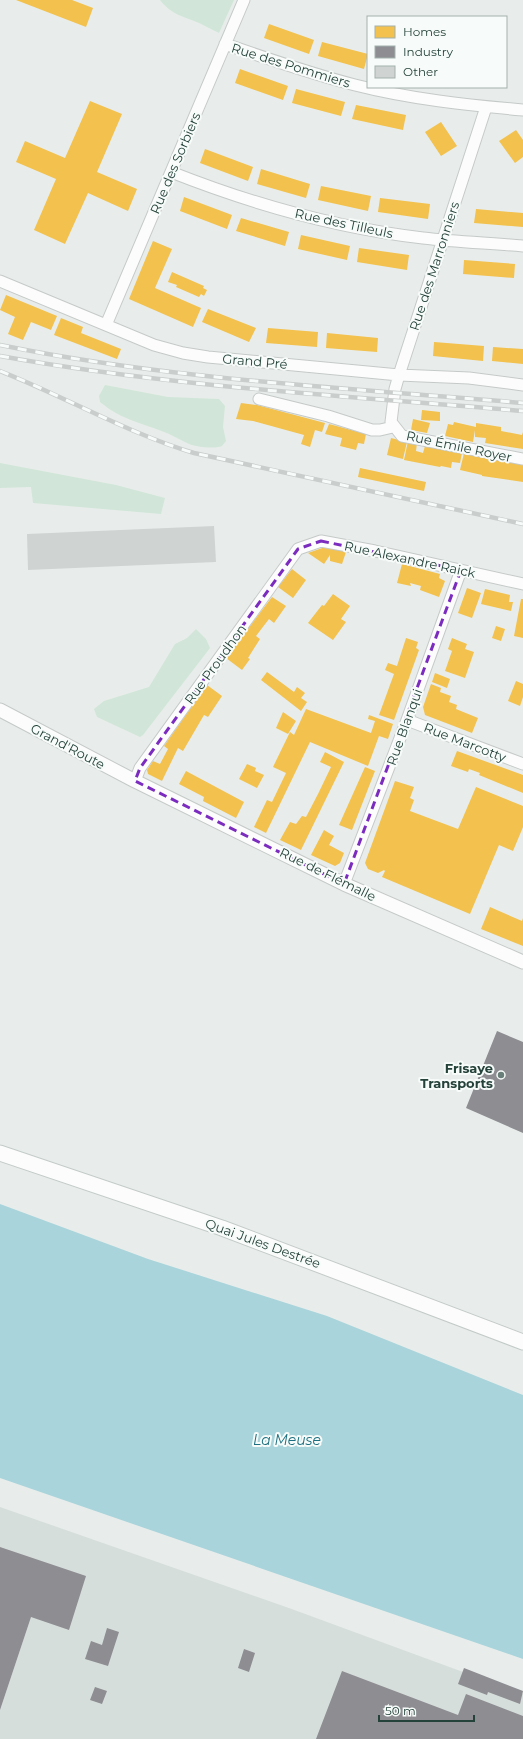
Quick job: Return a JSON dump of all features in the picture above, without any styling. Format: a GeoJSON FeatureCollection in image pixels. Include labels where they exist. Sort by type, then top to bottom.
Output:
{"type":"FeatureCollection","features":[{"type":"Feature","properties":{"kind":"main road","name":"Quai Jules Destrée"},"geometry":{"type":"LineString","coordinates":[[0,1153],[222,1228],[523,1342]]}},
{"type":"Feature","properties":{"kind":"street","name":"Rue des Sorbiers"},"geometry":{"type":"LineString","coordinates":[[106,326],[244,0]]}},
{"type":"Feature","properties":{"kind":"street","name":"Rue des Pommiers"},"geometry":{"type":"LineString","coordinates":[[225,44],[298,69],[367,87]]}},
{"type":"Feature","properties":{"kind":"street","name":"Rue des Pommiers"},"geometry":{"type":"LineString","coordinates":[[369,88],[408,96],[486,107],[523,110]]}},
{"type":"Feature","properties":{"kind":"street","name":"Rue des Marronniers"},"geometry":{"type":"LineString","coordinates":[[393,427],[391,422],[395,389],[399,375],[486,107]]}},
{"type":"Feature","properties":{"kind":"street","name":"Rue des Tilleuls"},"geometry":{"type":"LineString","coordinates":[[171,172],[252,201],[308,217],[370,230],[424,238],[523,246]]}},
{"type":"Feature","properties":{"kind":"street","name":"Grand Pré"},"geometry":{"type":"LineString","coordinates":[[0,281],[154,345],[188,354],[399,375],[469,378],[523,385]]}},
{"type":"Feature","properties":{"kind":"street","name":"Rue Émile Royer"},"geometry":{"type":"LineString","coordinates":[[259,399],[328,416],[372,430],[393,427],[402,436],[523,459]]}},
{"type":"Feature","properties":{"kind":"street","name":"Rue Alexandre Raick"},"geometry":{"type":"LineString","coordinates":[[298,549],[321,541],[375,551],[523,584]]}},
{"type":"Feature","properties":{"kind":"street","name":"Rue Proudhon"},"geometry":{"type":"LineString","coordinates":[[135,781],[140,768],[298,549]]}},
{"type":"Feature","properties":{"kind":"street","name":"Rue Blanqui"},"geometry":{"type":"LineString","coordinates":[[344,884],[407,720],[461,570]]}},
{"type":"Feature","properties":{"kind":"street","name":"Grand'Route"},"geometry":{"type":"LineString","coordinates":[[0,710],[135,781]]}},
{"type":"Feature","properties":{"kind":"street","name":"Rue Marcotty"},"geometry":{"type":"LineString","coordinates":[[407,720],[523,764]]}},
{"type":"Feature","properties":{"kind":"street","name":"Rue de Flémalle"},"geometry":{"type":"LineString","coordinates":[[135,781],[344,884],[523,962]]}},
{"type":"Feature","properties":{"kind":"highlighted area"},"geometry":{"type":"Polygon","coordinates":[[[321,541],[461,570],[344,884],[135,781],[140,768],[298,549],[321,541]]]}},
{"type":"Feature","properties":{"kind":"shaded area"},"geometry":{"type":"Polygon","coordinates":[[[0,1507],[289,1608],[523,1694],[523,1739],[0,1739],[0,1507]]]}},
{"type":"Feature","properties":{"kind":"green space"},"geometry":{"type":"Polygon","coordinates":[[[160,0],[234,0],[219,33],[173,12],[160,0]]]}},
{"type":"Feature","properties":{"kind":"green space"},"geometry":{"type":"Polygon","coordinates":[[[105,385],[168,397],[219,399],[225,406],[223,427],[226,441],[222,446],[218,447],[196,446],[169,434],[125,418],[100,402],[99,396],[105,385]]]}},
{"type":"Feature","properties":{"kind":"green space"},"geometry":{"type":"Polygon","coordinates":[[[0,463],[116,485],[165,498],[161,514],[33,503],[31,487],[0,488],[0,463]]]}},
{"type":"Feature","properties":{"kind":"green space"},"geometry":{"type":"Polygon","coordinates":[[[196,629],[206,639],[210,648],[143,735],[140,737],[97,717],[94,709],[104,701],[149,687],[175,644],[187,638],[196,629]]]}},
{"type":"Feature","properties":{"kind":"water","name":"La Meuse"},"geometry":{"type":"Polygon","coordinates":[[[0,1204],[148,1259],[327,1316],[523,1395],[523,1659],[0,1478],[0,1204]]]}},
{"type":"Feature","properties":{"kind":"building: Homes"},"geometry":{"type":"Polygon","coordinates":[[[16,0],[72,0],[93,8],[86,27],[16,0]]]}},
{"type":"Feature","properties":{"kind":"building: Homes"},"geometry":{"type":"Polygon","coordinates":[[[269,24],[314,40],[309,54],[264,38],[269,24]]]}},
{"type":"Feature","properties":{"kind":"building: Homes"},"geometry":{"type":"Polygon","coordinates":[[[322,42],[367,54],[364,69],[318,56],[322,42]]]}},
{"type":"Feature","properties":{"kind":"building: Homes"},"geometry":{"type":"Polygon","coordinates":[[[240,69],[288,86],[283,100],[235,83],[240,69]]]}},
{"type":"Feature","properties":{"kind":"building: Homes"},"geometry":{"type":"Polygon","coordinates":[[[296,89],[345,102],[341,116],[292,103],[296,89]]]}},
{"type":"Feature","properties":{"kind":"building: Homes"},"geometry":{"type":"Polygon","coordinates":[[[90,101],[122,114],[97,172],[137,189],[128,211],[88,193],[65,244],[34,230],[56,179],[16,162],[25,141],[65,158],[90,101]]]}},
{"type":"Feature","properties":{"kind":"building: Homes"},"geometry":{"type":"Polygon","coordinates":[[[356,105],[406,115],[403,130],[352,119],[356,105]]]}},
{"type":"Feature","properties":{"kind":"building: Homes"},"geometry":{"type":"Polygon","coordinates":[[[441,122],[457,146],[441,156],[425,132],[441,122]]]}},
{"type":"Feature","properties":{"kind":"building: Homes"},"geometry":{"type":"Polygon","coordinates":[[[516,130],[523,140],[523,157],[515,163],[499,141],[516,130]]]}},
{"type":"Feature","properties":{"kind":"building: Homes"},"geometry":{"type":"Polygon","coordinates":[[[205,149],[253,167],[248,181],[200,163],[205,149]]]}},
{"type":"Feature","properties":{"kind":"building: Homes"},"geometry":{"type":"Polygon","coordinates":[[[261,169],[310,184],[306,198],[257,184],[261,169]]]}},
{"type":"Feature","properties":{"kind":"building: Homes"},"geometry":{"type":"Polygon","coordinates":[[[321,186],[371,196],[368,211],[318,200],[321,186]]]}},
{"type":"Feature","properties":{"kind":"building: Homes"},"geometry":{"type":"Polygon","coordinates":[[[184,197],[232,215],[227,229],[180,211],[184,197]]]}},
{"type":"Feature","properties":{"kind":"building: Homes"},"geometry":{"type":"Polygon","coordinates":[[[380,198],[430,204],[428,219],[378,212],[380,198]]]}},
{"type":"Feature","properties":{"kind":"building: Homes"},"geometry":{"type":"Polygon","coordinates":[[[476,209],[523,213],[523,227],[474,223],[476,209]]]}},
{"type":"Feature","properties":{"kind":"building: Homes"},"geometry":{"type":"Polygon","coordinates":[[[241,218],[289,232],[285,246],[236,231],[241,218]]]}},
{"type":"Feature","properties":{"kind":"building: Homes"},"geometry":{"type":"Polygon","coordinates":[[[301,235],[350,246],[347,260],[298,249],[301,235]]]}},
{"type":"Feature","properties":{"kind":"building: Homes"},"geometry":{"type":"Polygon","coordinates":[[[153,241],[172,249],[155,288],[201,308],[193,327],[129,299],[153,241]]]}},
{"type":"Feature","properties":{"kind":"building: Homes"},"geometry":{"type":"Polygon","coordinates":[[[359,248],[409,255],[407,270],[357,262],[359,248]]]}},
{"type":"Feature","properties":{"kind":"building: Homes"},"geometry":{"type":"Polygon","coordinates":[[[464,260],[515,264],[514,278],[463,274],[464,260]]]}},
{"type":"Feature","properties":{"kind":"building: Homes"},"geometry":{"type":"Polygon","coordinates":[[[172,272],[204,286],[203,288],[207,290],[204,296],[201,294],[199,297],[176,287],[177,285],[168,282],[172,272]]]}},
{"type":"Feature","properties":{"kind":"building: Homes"},"geometry":{"type":"Polygon","coordinates":[[[6,295],[57,316],[51,330],[31,322],[23,340],[8,334],[15,317],[0,310],[6,295]]]}},
{"type":"Feature","properties":{"kind":"building: Homes"},"geometry":{"type":"Polygon","coordinates":[[[208,309],[256,328],[249,342],[202,322],[208,309]]]}},
{"type":"Feature","properties":{"kind":"building: Homes"},"geometry":{"type":"Polygon","coordinates":[[[61,318],[83,327],[81,333],[121,349],[117,359],[54,335],[61,318]]]}},
{"type":"Feature","properties":{"kind":"building: Homes"},"geometry":{"type":"Polygon","coordinates":[[[268,328],[318,332],[317,347],[266,343],[268,328]]]}},
{"type":"Feature","properties":{"kind":"building: Homes"},"geometry":{"type":"Polygon","coordinates":[[[327,333],[378,338],[377,352],[326,348],[327,333]]]}},
{"type":"Feature","properties":{"kind":"building: Homes"},"geometry":{"type":"Polygon","coordinates":[[[434,342],[484,346],[483,361],[433,356],[434,342]]]}},
{"type":"Feature","properties":{"kind":"building: Homes"},"geometry":{"type":"Polygon","coordinates":[[[493,347],[523,349],[523,364],[492,361],[493,347]]]}},
{"type":"Feature","properties":{"kind":"building: Homes"},"geometry":{"type":"Polygon","coordinates":[[[241,403],[257,405],[325,423],[322,432],[315,430],[310,447],[301,444],[304,435],[253,421],[236,419],[241,403]]]}},
{"type":"Feature","properties":{"kind":"building: Homes"},"geometry":{"type":"Polygon","coordinates":[[[422,410],[440,412],[440,421],[421,420],[422,410]]]}},
{"type":"Feature","properties":{"kind":"building: Homes"},"geometry":{"type":"Polygon","coordinates":[[[413,419],[430,423],[427,433],[411,430],[413,419]]]}},
{"type":"Feature","properties":{"kind":"building: Homes"},"geometry":{"type":"Polygon","coordinates":[[[454,422],[476,427],[476,423],[501,427],[501,431],[522,435],[523,432],[523,449],[485,443],[486,438],[475,437],[475,430],[473,442],[445,436],[448,424],[453,425],[454,422]]]}},
{"type":"Feature","properties":{"kind":"building: Homes"},"geometry":{"type":"Polygon","coordinates":[[[329,424],[366,434],[364,444],[358,443],[356,450],[340,446],[342,438],[325,434],[329,424]]]}},
{"type":"Feature","properties":{"kind":"building: Homes"},"geometry":{"type":"Polygon","coordinates":[[[391,438],[407,442],[403,459],[387,455],[391,438]]]}},
{"type":"Feature","properties":{"kind":"building: Homes"},"geometry":{"type":"Polygon","coordinates":[[[408,441],[417,443],[416,451],[423,453],[425,446],[462,453],[460,463],[452,462],[451,468],[404,460],[408,441]]]}},
{"type":"Feature","properties":{"kind":"building: Homes"},"geometry":{"type":"Polygon","coordinates":[[[464,453],[523,464],[523,482],[482,476],[460,470],[464,453]]]}},
{"type":"Feature","properties":{"kind":"building: Homes"},"geometry":{"type":"Polygon","coordinates":[[[360,468],[426,482],[424,491],[358,477],[360,468]]]}},
{"type":"Feature","properties":{"kind":"building: Homes"},"geometry":{"type":"Polygon","coordinates":[[[325,547],[346,552],[342,564],[330,561],[330,555],[324,564],[308,553],[325,547]]]}},
{"type":"Feature","properties":{"kind":"building: Homes"},"geometry":{"type":"Polygon","coordinates":[[[402,564],[440,574],[439,578],[445,581],[439,597],[420,590],[421,586],[410,583],[411,586],[397,583],[402,564]]]}},
{"type":"Feature","properties":{"kind":"building: Homes"},"geometry":{"type":"Polygon","coordinates":[[[292,569],[306,580],[293,598],[278,587],[292,569]]]}},
{"type":"Feature","properties":{"kind":"building: Homes"},"geometry":{"type":"Polygon","coordinates":[[[467,588],[481,593],[472,618],[458,613],[467,588]]]}},
{"type":"Feature","properties":{"kind":"building: Homes"},"geometry":{"type":"Polygon","coordinates":[[[485,589],[510,595],[509,602],[513,602],[511,611],[481,604],[485,589]]]}},
{"type":"Feature","properties":{"kind":"building: Homes"},"geometry":{"type":"Polygon","coordinates":[[[333,594],[350,606],[341,619],[346,622],[333,640],[308,623],[333,594]]]}},
{"type":"Feature","properties":{"kind":"building: Homes"},"geometry":{"type":"Polygon","coordinates":[[[272,597],[286,606],[274,623],[269,619],[256,636],[260,639],[248,658],[250,659],[242,670],[226,658],[272,597]]]}},
{"type":"Feature","properties":{"kind":"building: Homes"},"geometry":{"type":"Polygon","coordinates":[[[521,599],[523,599],[523,638],[514,636],[521,599]]]}},
{"type":"Feature","properties":{"kind":"building: Homes"},"geometry":{"type":"Polygon","coordinates":[[[496,626],[505,629],[501,641],[492,638],[496,626]]]}},
{"type":"Feature","properties":{"kind":"building: Homes"},"geometry":{"type":"Polygon","coordinates":[[[406,638],[418,642],[416,648],[419,650],[394,720],[379,715],[394,674],[385,670],[388,663],[397,666],[406,638]]]}},
{"type":"Feature","properties":{"kind":"building: Homes"},"geometry":{"type":"Polygon","coordinates":[[[452,638],[467,644],[465,649],[474,652],[465,678],[445,671],[452,651],[448,649],[452,638]]]}},
{"type":"Feature","properties":{"kind":"building: Homes"},"geometry":{"type":"Polygon","coordinates":[[[267,672],[294,692],[297,687],[305,693],[301,698],[307,702],[301,711],[261,680],[267,672]]]}},
{"type":"Feature","properties":{"kind":"building: Homes"},"geometry":{"type":"Polygon","coordinates":[[[435,673],[450,679],[447,688],[432,682],[435,673]]]}},
{"type":"Feature","properties":{"kind":"building: Homes"},"geometry":{"type":"Polygon","coordinates":[[[516,681],[523,684],[523,697],[520,706],[508,701],[516,681]]]}},
{"type":"Feature","properties":{"kind":"building: Homes"},"geometry":{"type":"Polygon","coordinates":[[[431,684],[441,688],[440,692],[451,696],[449,702],[457,705],[456,709],[478,718],[472,733],[425,715],[423,707],[431,684]]]}},
{"type":"Feature","properties":{"kind":"building: Homes"},"geometry":{"type":"Polygon","coordinates":[[[207,685],[222,696],[208,717],[204,715],[183,751],[178,748],[162,781],[148,774],[147,770],[153,761],[160,764],[168,749],[164,746],[207,685]]]}},
{"type":"Feature","properties":{"kind":"building: Homes"},"geometry":{"type":"Polygon","coordinates":[[[306,709],[371,733],[375,721],[368,719],[369,715],[393,724],[388,739],[379,736],[368,766],[310,742],[266,833],[254,827],[267,800],[272,802],[286,773],[273,767],[290,732],[294,735],[306,709]]]}},
{"type":"Feature","properties":{"kind":"building: Homes"},"geometry":{"type":"Polygon","coordinates":[[[283,712],[296,721],[288,734],[276,728],[283,712]]]}},
{"type":"Feature","properties":{"kind":"building: Homes"},"geometry":{"type":"Polygon","coordinates":[[[457,751],[523,775],[523,793],[479,775],[480,773],[469,769],[468,772],[451,766],[457,751]]]}},
{"type":"Feature","properties":{"kind":"building: Homes"},"geometry":{"type":"Polygon","coordinates":[[[325,752],[344,762],[301,850],[280,840],[290,822],[296,824],[302,816],[306,817],[318,794],[331,767],[320,762],[325,752]]]}},
{"type":"Feature","properties":{"kind":"building: Homes"},"geometry":{"type":"Polygon","coordinates":[[[247,764],[256,768],[255,771],[264,775],[257,788],[239,779],[247,764]]]}},
{"type":"Feature","properties":{"kind":"building: Homes"},"geometry":{"type":"Polygon","coordinates":[[[365,767],[375,771],[352,830],[339,825],[365,767]]]}},
{"type":"Feature","properties":{"kind":"building: Homes"},"geometry":{"type":"Polygon","coordinates":[[[186,771],[244,802],[236,818],[203,801],[204,797],[179,784],[186,771]]]}},
{"type":"Feature","properties":{"kind":"building: Homes"},"geometry":{"type":"Polygon","coordinates":[[[395,781],[414,787],[410,798],[414,800],[410,811],[458,829],[476,787],[523,806],[523,827],[513,851],[499,845],[470,914],[382,877],[385,871],[384,870],[378,873],[368,869],[365,863],[395,781]]]}},
{"type":"Feature","properties":{"kind":"building: Homes"},"geometry":{"type":"Polygon","coordinates":[[[324,830],[334,836],[329,845],[344,853],[340,863],[335,866],[311,855],[324,830]]]}},
{"type":"Feature","properties":{"kind":"building: Homes"},"geometry":{"type":"Polygon","coordinates":[[[490,907],[522,921],[523,918],[523,946],[481,929],[490,907]]]}},
{"type":"Feature","properties":{"kind":"building: Industry","name":"Frisaye Transports"},"geometry":{"type":"Polygon","coordinates":[[[497,1031],[523,1042],[523,1133],[466,1108],[497,1031]]]}},
{"type":"Feature","properties":{"kind":"building: Industry"},"geometry":{"type":"Polygon","coordinates":[[[0,1547],[86,1576],[69,1630],[31,1617],[0,1710],[0,1547]]]}},
{"type":"Feature","properties":{"kind":"building: Industry"},"geometry":{"type":"Polygon","coordinates":[[[107,1628],[119,1632],[108,1666],[85,1659],[91,1641],[102,1645],[107,1628]]]}},
{"type":"Feature","properties":{"kind":"building: Industry"},"geometry":{"type":"Polygon","coordinates":[[[244,1649],[255,1653],[249,1672],[238,1668],[244,1649]]]}},
{"type":"Feature","properties":{"kind":"building: Industry"},"geometry":{"type":"Polygon","coordinates":[[[464,1668],[523,1691],[520,1704],[488,1692],[487,1695],[458,1684],[464,1668]]]}},
{"type":"Feature","properties":{"kind":"building: Industry"},"geometry":{"type":"Polygon","coordinates":[[[342,1671],[458,1715],[466,1694],[523,1716],[523,1739],[316,1739],[342,1671]]]}},
{"type":"Feature","properties":{"kind":"building: Industry"},"geometry":{"type":"Polygon","coordinates":[[[95,1687],[107,1691],[102,1704],[90,1700],[95,1687]]]}},
{"type":"Feature","properties":{"kind":"building: Other"},"geometry":{"type":"Polygon","coordinates":[[[214,526],[216,562],[28,570],[27,534],[214,526]]]}},
{"type":"Feature","properties":{"kind":"railway"},"geometry":{"type":"LineString","coordinates":[[0,345],[65,357],[195,375],[260,382],[523,403]]}},
{"type":"Feature","properties":{"kind":"railway"},"geometry":{"type":"LineString","coordinates":[[0,356],[130,376],[261,390],[523,411]]}},
{"type":"Feature","properties":{"kind":"railway"},"geometry":{"type":"LineString","coordinates":[[0,371],[121,425],[169,445],[194,453],[523,524]]}},
{"type":"Feature","properties":{"kind":"place","name":"Frisaye Transports"},"geometry":{"type":"Point","coordinates":[501,1075]}}]}
